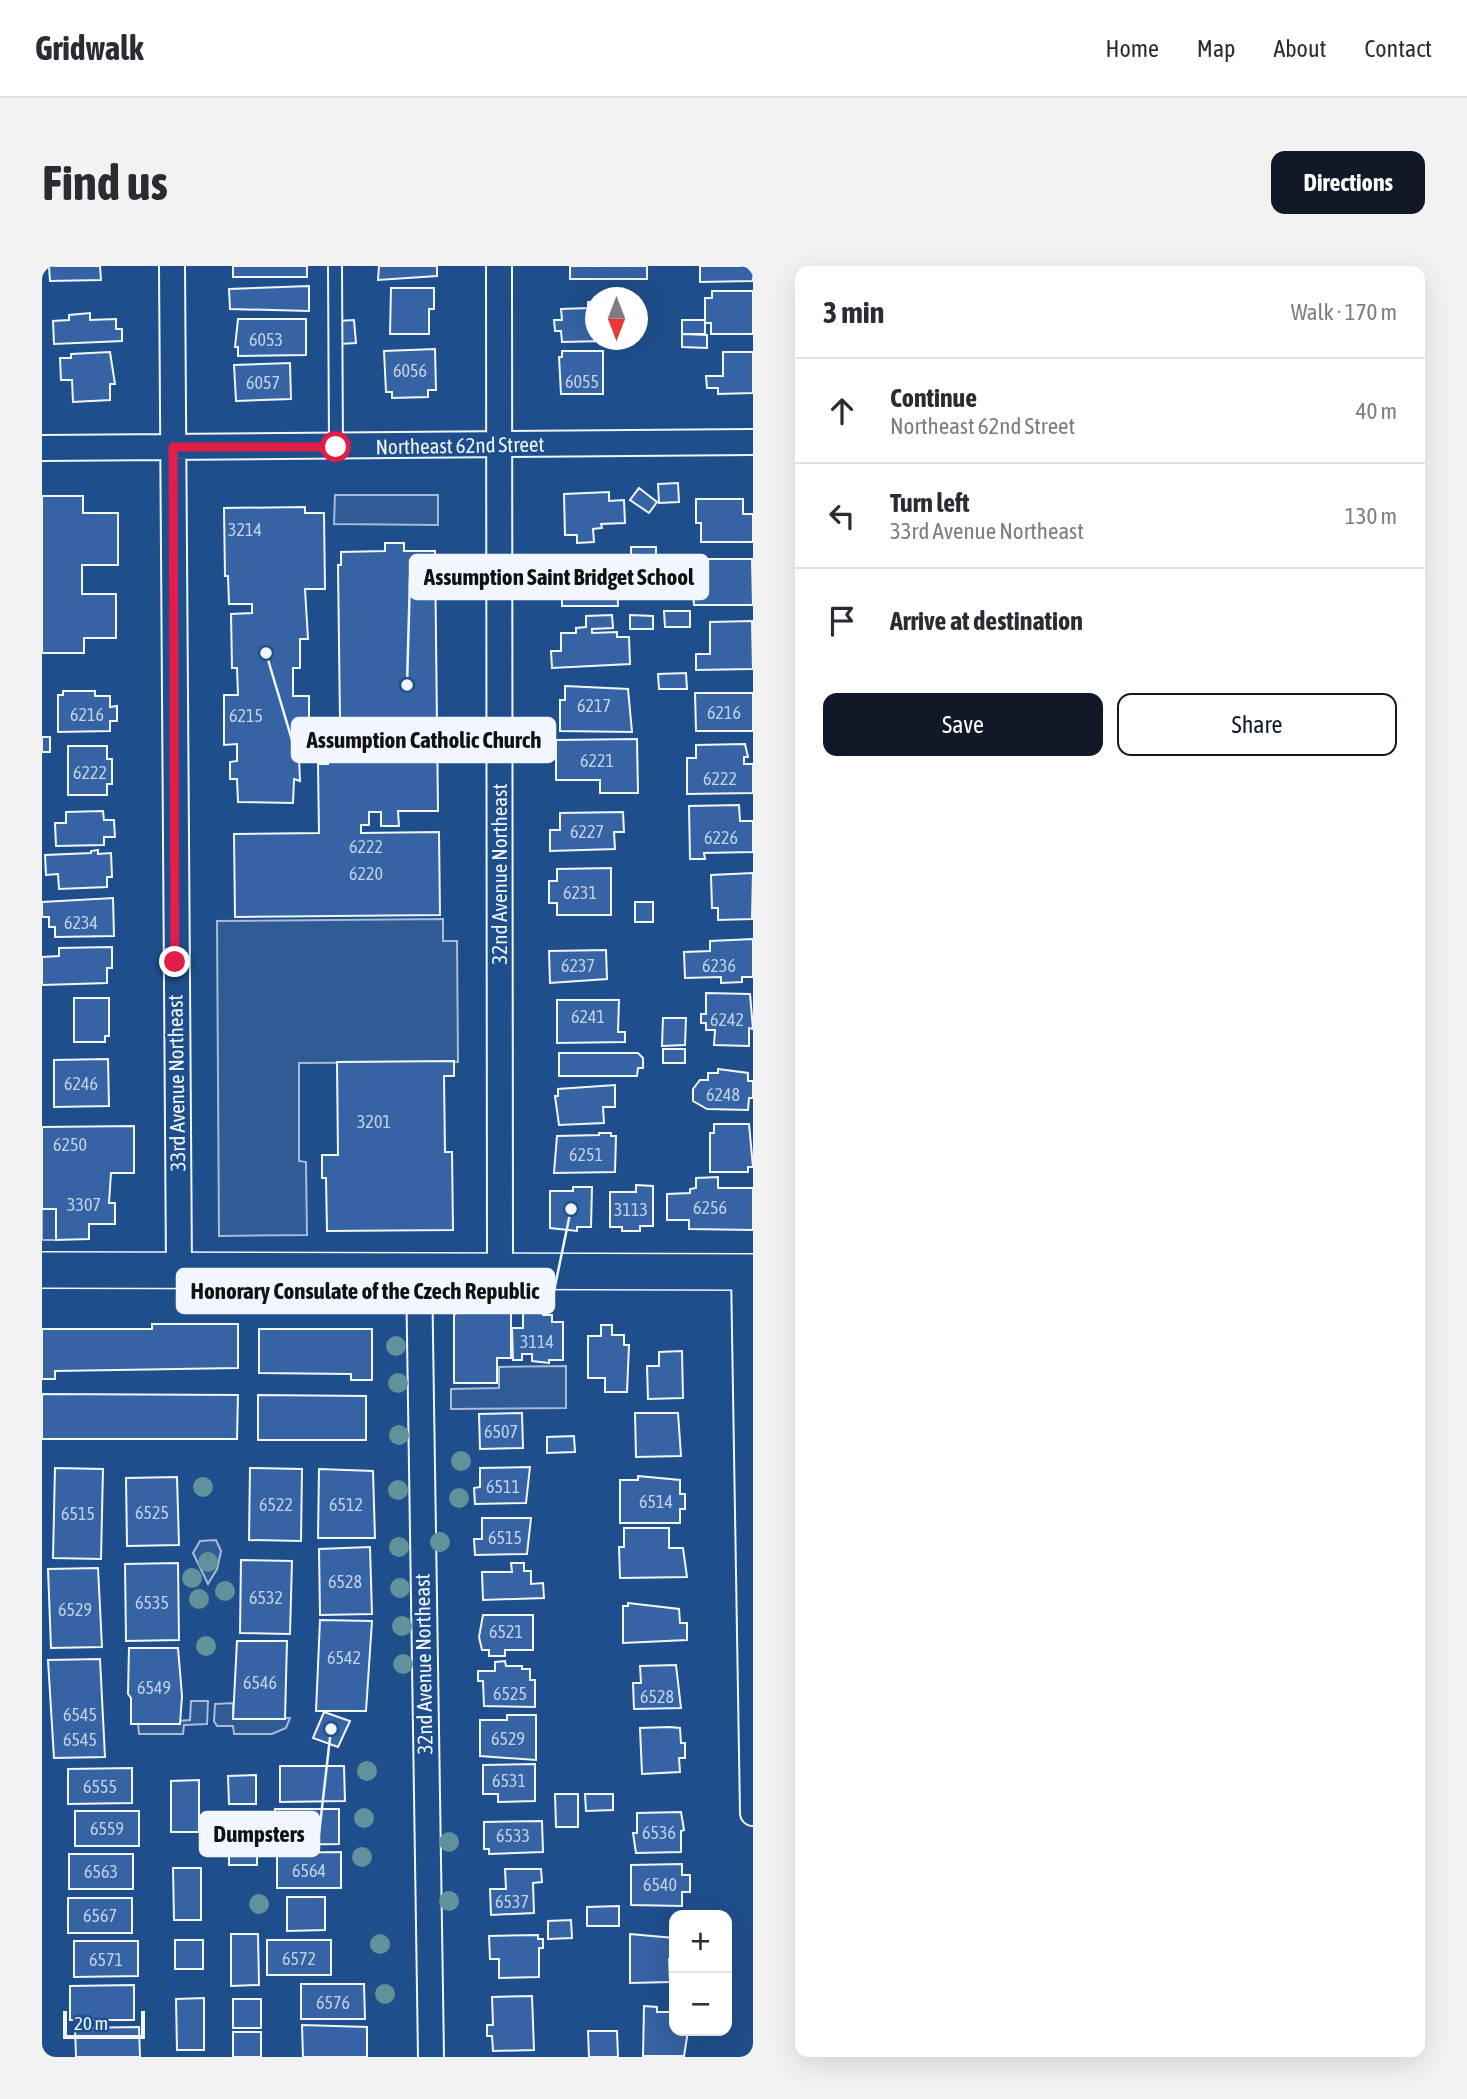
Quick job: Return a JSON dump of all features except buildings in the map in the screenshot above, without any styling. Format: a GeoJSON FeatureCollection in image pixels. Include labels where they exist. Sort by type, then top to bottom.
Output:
{"type":"FeatureCollection","features":[{"type":"Feature","properties":{"kind":"main road"},"geometry":{"type":"LineString","coordinates":[[42,1270],[748,1272]]}},
{"type":"Feature","properties":{"kind":"street","name":"33rd Avenue Northeast"},"geometry":{"type":"LineString","coordinates":[[172,266],[179,1269]]}},
{"type":"Feature","properties":{"kind":"street","name":"32nd Avenue Northeast"},"geometry":{"type":"LineString","coordinates":[[499,266],[500,1271]]}},
{"type":"Feature","properties":{"kind":"street","name":"Northeast 62nd Street"},"geometry":{"type":"LineString","coordinates":[[42,447],[753,442]]}},
{"type":"Feature","properties":{"kind":"street","name":"32nd Avenue Northeast"},"geometry":{"type":"LineString","coordinates":[[419,1271],[430,2057]]}},
{"type":"Feature","properties":{"kind":"street"},"geometry":{"type":"LineString","coordinates":[[748,1272],[753,1813]]}},
{"type":"Feature","properties":{"kind":"lane"},"geometry":{"type":"LineString","coordinates":[[335,266],[336,447]]}},
{"type":"Feature","properties":{"kind":"shaded area"},"geometry":{"type":"Polygon","coordinates":[[[335,495],[438,495],[438,525],[334,524],[335,495]]]}},
{"type":"Feature","properties":{"kind":"shaded area"},"geometry":{"type":"Polygon","coordinates":[[[443,919],[443,941],[457,941],[458,1062],[299,1063],[299,1161],[306,1162],[307,1235],[219,1236],[217,921],[443,919]]]}},
{"type":"Feature","properties":{"kind":"shaded area"},"geometry":{"type":"Polygon","coordinates":[[[42,1209],[56,1209],[56,1240],[42,1240],[42,1209]]]}},
{"type":"Feature","properties":{"kind":"shaded area"},"geometry":{"type":"Polygon","coordinates":[[[566,1366],[566,1408],[451,1409],[451,1389],[499,1388],[499,1367],[566,1366]]]}},
{"type":"Feature","properties":{"kind":"shaded area"},"geometry":{"type":"Polygon","coordinates":[[[216,1540],[221,1551],[217,1569],[208,1584],[193,1553],[200,1541],[216,1540]]]}},
{"type":"Feature","properties":{"kind":"shaded area"},"geometry":{"type":"Polygon","coordinates":[[[191,1701],[208,1701],[207,1724],[184,1725],[183,1734],[139,1734],[138,1724],[190,1720],[191,1701]]]}},
{"type":"Feature","properties":{"kind":"shaded area"},"geometry":{"type":"Polygon","coordinates":[[[233,1703],[233,1718],[290,1718],[286,1728],[272,1734],[234,1734],[233,1726],[217,1726],[214,1721],[215,1704],[233,1703]]]}},
{"type":"Feature","properties":{"kind":"place","name":"Assumption Catholic Church"},"geometry":{"type":"Point","coordinates":[266,653]}},
{"type":"Feature","properties":{"kind":"place","name":"Assumption Saint Bridget School"},"geometry":{"type":"Point","coordinates":[407,685]}},
{"type":"Feature","properties":{"kind":"place","name":"Honorary Consulate of the Czech Republic"},"geometry":{"type":"Point","coordinates":[571,1209]}},
{"type":"Feature","properties":{"kind":"place","name":"Dumpsters"},"geometry":{"type":"Point","coordinates":[331,1729]}},
{"type":"Feature","properties":{"kind":"route"},"geometry":{"type":"LineString","coordinates":[[175,962],[173,447],[336,447]]}}]}
